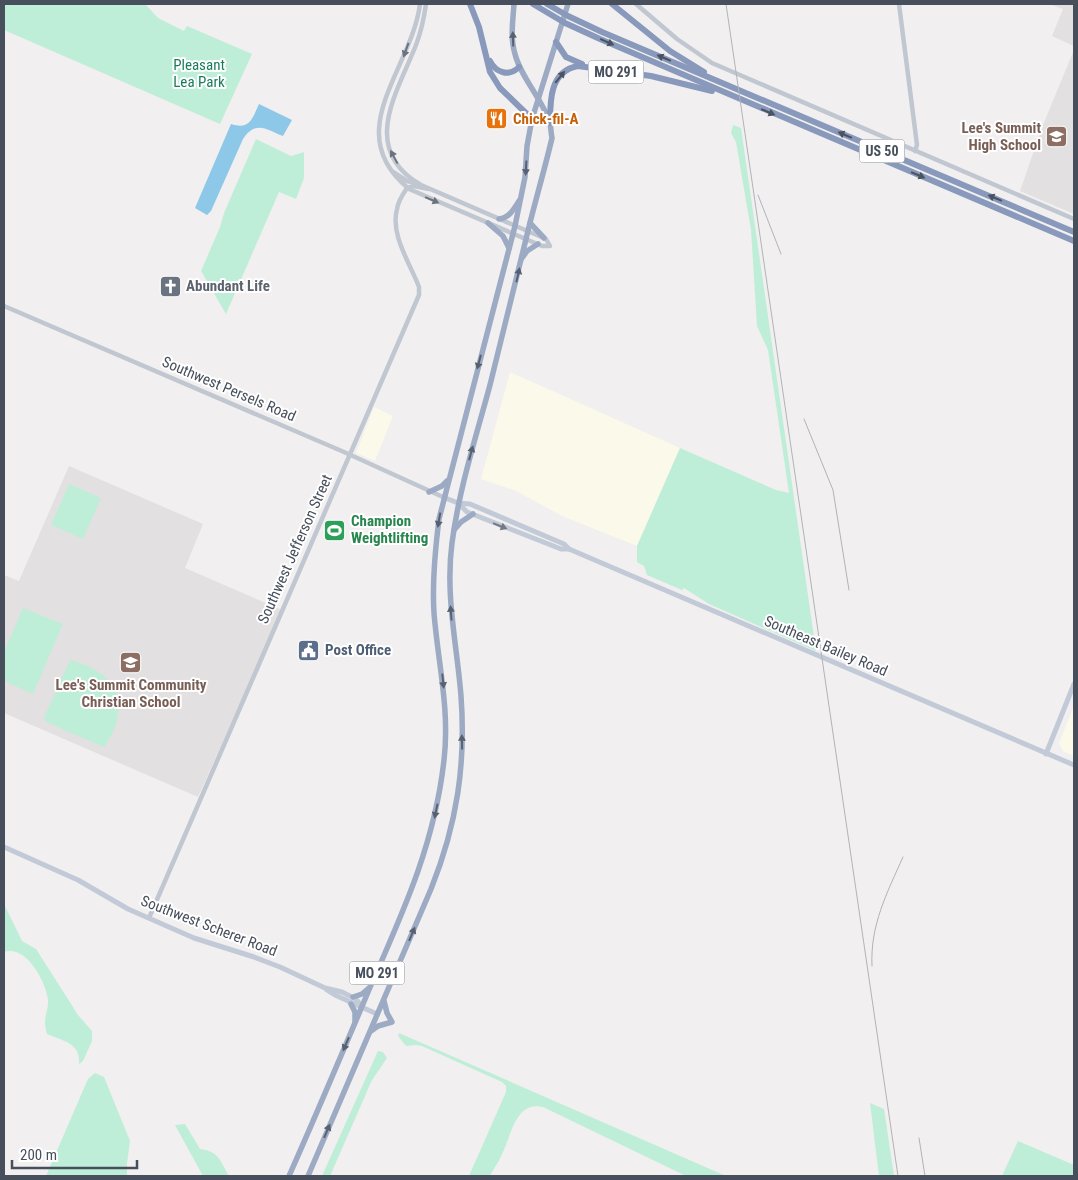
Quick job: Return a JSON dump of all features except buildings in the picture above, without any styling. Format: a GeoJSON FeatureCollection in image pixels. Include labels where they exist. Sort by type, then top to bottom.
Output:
{"type":"FeatureCollection","features":[{"type":"Feature","properties":{"kind":"highway"},"geometry":{"type":"LineString","coordinates":[[470,4],[479,27],[490,72],[495,80],[532,119]]}},
{"type":"Feature","properties":{"kind":"highway"},"geometry":{"type":"LineString","coordinates":[[514,4],[513,43],[519,67],[550,123]]}},
{"type":"Feature","properties":{"kind":"highway","name":"US 50"},"geometry":{"type":"LineString","coordinates":[[533,4],[564,22],[600,39],[723,93],[1074,241]]}},
{"type":"Feature","properties":{"kind":"highway","name":"US 50"},"geometry":{"type":"LineString","coordinates":[[547,4],[602,32],[724,85],[1040,217],[1045,216],[1074,230]]}},
{"type":"Feature","properties":{"kind":"highway","name":"MO 291"},"geometry":{"type":"LineString","coordinates":[[290,1176],[407,902],[423,858],[437,806],[444,763],[446,712],[434,615],[436,542],[443,497],[515,226],[525,177],[526,146],[532,119],[568,4]]}},
{"type":"Feature","properties":{"kind":"highway"},"geometry":{"type":"LineString","coordinates":[[612,4],[670,51],[724,85]]}},
{"type":"Feature","properties":{"kind":"highway","name":"MO 291"},"geometry":{"type":"LineString","coordinates":[[557,39],[566,57],[591,67]]}},
{"type":"Feature","properties":{"kind":"highway"},"geometry":{"type":"LineString","coordinates":[[484,51],[492,65],[502,72],[512,72],[519,67]]}},
{"type":"Feature","properties":{"kind":"highway","name":"MO 291"},"geometry":{"type":"LineString","coordinates":[[308,1176],[439,870],[452,829],[463,760],[461,696],[449,587],[453,532],[458,503],[552,138],[550,123],[551,96],[556,80],[568,69],[578,66],[591,67],[651,76],[694,88],[723,93]]}},
{"type":"Feature","properties":{"kind":"highway"},"geometry":{"type":"LineString","coordinates":[[499,219],[510,214],[522,195]]}},
{"type":"Feature","properties":{"kind":"highway"},"geometry":{"type":"LineString","coordinates":[[488,223],[503,236],[509,248]]}},
{"type":"Feature","properties":{"kind":"highway"},"geometry":{"type":"LineString","coordinates":[[530,223],[544,238]]}},
{"type":"Feature","properties":{"kind":"highway"},"geometry":{"type":"LineString","coordinates":[[1030,223],[1033,227],[1074,245]]}},
{"type":"Feature","properties":{"kind":"highway"},"geometry":{"type":"LineString","coordinates":[[521,259],[527,251],[538,244]]}},
{"type":"Feature","properties":{"kind":"highway"},"geometry":{"type":"LineString","coordinates":[[429,492],[442,486],[448,479]]}},
{"type":"Feature","properties":{"kind":"highway"},"geometry":{"type":"LineString","coordinates":[[453,532],[461,522],[473,514]]}},
{"type":"Feature","properties":{"kind":"highway"},"geometry":{"type":"LineString","coordinates":[[355,1022],[352,1000],[371,987]]}},
{"type":"Feature","properties":{"kind":"highway"},"geometry":{"type":"LineString","coordinates":[[369,1032],[378,1026],[392,1022],[387,1013],[384,999]]}},
{"type":"Feature","properties":{"kind":"main road","name":"Southeast Bailey Road"},"geometry":{"type":"LineString","coordinates":[[443,497],[458,503],[479,507],[564,544],[569,549],[1074,765]]}},
{"type":"Feature","properties":{"kind":"main road","name":"Southeast Bailey Road"},"geometry":{"type":"LineString","coordinates":[[458,503],[467,512],[562,549],[569,549]]}},
{"type":"Feature","properties":{"kind":"main road"},"geometry":{"type":"LineString","coordinates":[[1046,754],[1074,684]]}},
{"type":"Feature","properties":{"kind":"main road","name":"Southwest Scherer Road"},"geometry":{"type":"LineString","coordinates":[[4,847],[78,880],[118,904],[149,918],[194,938],[280,967],[325,988],[335,995],[352,1000],[377,1014]]}},
{"type":"Feature","properties":{"kind":"street"},"geometry":{"type":"LineString","coordinates":[[636,4],[690,48],[712,62],[1074,219]]}},
{"type":"Feature","properties":{"kind":"street"},"geometry":{"type":"LineString","coordinates":[[899,4],[917,145],[915,150]]}},
{"type":"Feature","properties":{"kind":"street"},"geometry":{"type":"LineString","coordinates":[[419,5],[426,6],[418,38],[392,103],[386,132],[389,147],[396,162],[405,174],[429,189],[544,238],[550,246],[542,246],[424,197],[407,188],[390,170],[381,152],[379,143],[380,112],[404,55],[419,5]]}},
{"type":"Feature","properties":{"kind":"street"},"geometry":{"type":"LineString","coordinates":[[390,170],[407,181],[417,182]]}},
{"type":"Feature","properties":{"kind":"street"},"geometry":{"type":"LineString","coordinates":[[407,188],[414,186],[429,189]]}},
{"type":"Feature","properties":{"kind":"street","name":"Southwest Jefferson Street"},"geometry":{"type":"LineString","coordinates":[[149,918],[419,296],[419,287],[399,239],[395,222],[397,208],[407,188]]}},
{"type":"Feature","properties":{"kind":"street","name":"Southwest Persels Road"},"geometry":{"type":"LineString","coordinates":[[4,306],[443,497]]}},
{"type":"Feature","properties":{"kind":"shaded area"},"geometry":{"type":"Polygon","coordinates":[[[1049,4],[1074,4],[1074,46],[1052,36],[1063,9],[1049,4]]]}},
{"type":"Feature","properties":{"kind":"shaded area","name":"Lee's Summit High School"},"geometry":{"type":"Polygon","coordinates":[[[1074,50],[1074,214],[1020,191],[1043,125],[1074,50]]]}},
{"type":"Feature","properties":{"kind":"shaded area"},"geometry":{"type":"Polygon","coordinates":[[[510,372],[680,448],[637,546],[562,516],[516,491],[481,479],[510,372]]]}},
{"type":"Feature","properties":{"kind":"shaded area"},"geometry":{"type":"Polygon","coordinates":[[[374,407],[393,416],[375,461],[356,453],[374,407]]]}},
{"type":"Feature","properties":{"kind":"shaded area","name":"Lee's Summit Community Christian School"},"geometry":{"type":"Polygon","coordinates":[[[69,466],[203,524],[185,568],[282,610],[198,797],[4,713],[4,575],[19,581],[69,466]]]}},
{"type":"Feature","properties":{"kind":"shaded area"},"geometry":{"type":"Polygon","coordinates":[[[1074,706],[1074,756],[1063,751],[1059,743],[1074,706]]]}},
{"type":"Feature","properties":{"kind":"green space","name":"Pleasant Lea Park"},"geometry":{"type":"Polygon","coordinates":[[[4,4],[145,4],[158,18],[184,31],[187,26],[252,54],[220,124],[4,30],[4,4]]]}},
{"type":"Feature","properties":{"kind":"green space"},"geometry":{"type":"Polygon","coordinates":[[[733,125],[741,128],[816,651],[709,604],[684,588],[682,590],[647,575],[644,566],[637,562],[637,546],[680,448],[776,490],[789,493],[768,350],[757,326],[751,230],[736,142],[731,133],[733,125]]]}},
{"type":"Feature","properties":{"kind":"green space"},"geometry":{"type":"Polygon","coordinates":[[[256,139],[291,156],[304,152],[304,178],[296,199],[279,192],[226,314],[201,271],[256,139]]]}},
{"type":"Feature","properties":{"kind":"green space"},"geometry":{"type":"Polygon","coordinates":[[[69,484],[101,498],[83,539],[51,525],[69,484]]]}},
{"type":"Feature","properties":{"kind":"green space"},"geometry":{"type":"Polygon","coordinates":[[[23,608],[63,624],[33,694],[4,681],[4,652],[23,608]]]}},
{"type":"Feature","properties":{"kind":"green space"},"geometry":{"type":"Polygon","coordinates":[[[70,660],[86,665],[100,673],[116,692],[119,704],[118,717],[113,732],[104,747],[46,722],[44,718],[70,660]]]}},
{"type":"Feature","properties":{"kind":"green space"},"geometry":{"type":"Polygon","coordinates":[[[4,904],[22,941],[36,949],[78,1015],[92,1031],[92,1041],[83,1061],[79,1064],[79,1057],[74,1047],[65,1041],[47,1034],[45,1022],[48,999],[39,974],[27,959],[20,954],[12,951],[4,952],[4,904]]]}},
{"type":"Feature","properties":{"kind":"green space"},"geometry":{"type":"Polygon","coordinates":[[[399,1033],[726,1176],[686,1176],[543,1107],[534,1106],[527,1109],[516,1120],[502,1155],[490,1176],[469,1176],[506,1092],[506,1086],[502,1082],[422,1046],[406,1046],[398,1036],[399,1033]]]}},
{"type":"Feature","properties":{"kind":"green space"},"geometry":{"type":"Polygon","coordinates":[[[378,1051],[383,1052],[387,1058],[372,1080],[330,1176],[322,1176],[378,1051]]]}},
{"type":"Feature","properties":{"kind":"green space"},"geometry":{"type":"Polygon","coordinates":[[[95,1073],[104,1077],[130,1141],[127,1176],[46,1176],[88,1079],[95,1073]]]}},
{"type":"Feature","properties":{"kind":"green space"},"geometry":{"type":"Polygon","coordinates":[[[870,1103],[884,1109],[894,1176],[879,1176],[870,1103]]]}},
{"type":"Feature","properties":{"kind":"green space"},"geometry":{"type":"Polygon","coordinates":[[[185,1124],[200,1149],[215,1154],[229,1176],[203,1176],[175,1125],[185,1124]]]}},
{"type":"Feature","properties":{"kind":"green space"},"geometry":{"type":"Polygon","coordinates":[[[1018,1141],[1074,1165],[1074,1176],[1002,1176],[1018,1141]]]}},
{"type":"Feature","properties":{"kind":"water"},"geometry":{"type":"Polygon","coordinates":[[[259,104],[292,120],[283,136],[262,128],[257,128],[248,133],[243,139],[211,211],[207,215],[195,208],[231,124],[242,126],[250,122],[259,104]]]}},
{"type":"Feature","properties":{"kind":"railway"},"geometry":{"type":"LineString","coordinates":[[726,4],[898,1176]]}},
{"type":"Feature","properties":{"kind":"railway"},"geometry":{"type":"LineString","coordinates":[[758,195],[781,254]]}},
{"type":"Feature","properties":{"kind":"railway"},"geometry":{"type":"LineString","coordinates":[[804,419],[833,490],[849,590]]}},
{"type":"Feature","properties":{"kind":"railway"},"geometry":{"type":"LineString","coordinates":[[872,966],[872,951],[877,923],[886,896],[903,857]]}},
{"type":"Feature","properties":{"kind":"railway"},"geometry":{"type":"LineString","coordinates":[[919,1138],[925,1176]]}},
{"type":"Feature","properties":{"kind":"place","name":"Chick-fil-A"},"geometry":{"type":"Point","coordinates":[497,119]}},
{"type":"Feature","properties":{"kind":"place","name":"Lee's Summit High School"},"geometry":{"type":"Point","coordinates":[1057,137]}},
{"type":"Feature","properties":{"kind":"place","name":"Abundant Life"},"geometry":{"type":"Point","coordinates":[170,286]}},
{"type":"Feature","properties":{"kind":"place","name":"Champion Weightlifting"},"geometry":{"type":"Point","coordinates":[335,530]}},
{"type":"Feature","properties":{"kind":"place","name":"Post Office"},"geometry":{"type":"Point","coordinates":[309,650]}},
{"type":"Feature","properties":{"kind":"place","name":"Lee's Summit Community Christian School"},"geometry":{"type":"Point","coordinates":[131,662]}}]}
